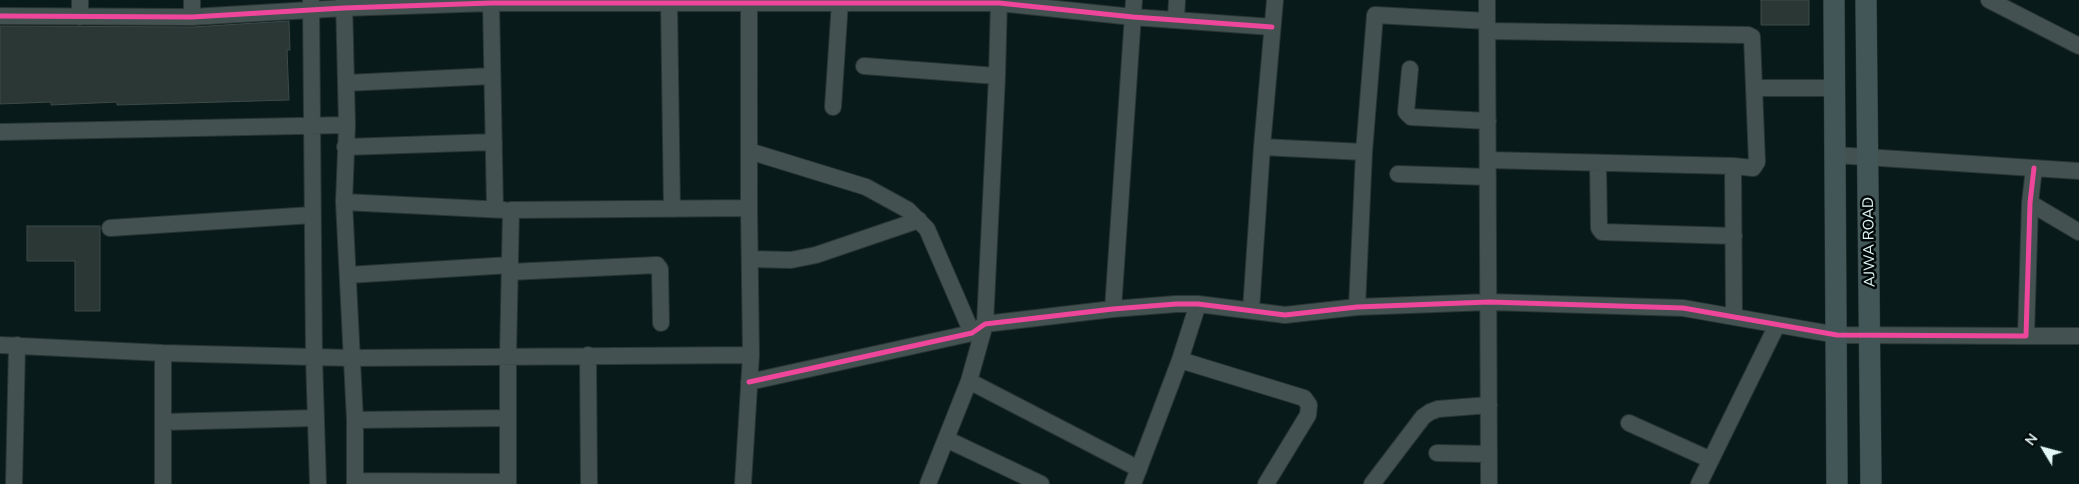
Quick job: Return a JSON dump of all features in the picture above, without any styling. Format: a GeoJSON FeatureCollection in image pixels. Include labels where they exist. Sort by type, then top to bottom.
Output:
{"type":"FeatureCollection","features":[{"type":"Feature","properties":{"kind":"main road"},"geometry":{"type":"LineString","coordinates":[[1834,0],[1837,484]]}},
{"type":"Feature","properties":{"kind":"main road","name":"AJWA ROAD"},"geometry":{"type":"LineString","coordinates":[[1866,0],[1871,334],[1871,484]]}},
{"type":"Feature","properties":{"kind":"street"},"geometry":{"type":"LineString","coordinates":[[80,0],[80,16]]}},
{"type":"Feature","properties":{"kind":"street"},"geometry":{"type":"LineString","coordinates":[[192,0],[192,17]]}},
{"type":"Feature","properties":{"kind":"street"},"geometry":{"type":"LineString","coordinates":[[1113,309],[1134,0]]}},
{"type":"Feature","properties":{"kind":"street"},"geometry":{"type":"LineString","coordinates":[[1176,19],[1177,0]]}},
{"type":"Feature","properties":{"kind":"street"},"geometry":{"type":"LineString","coordinates":[[1251,310],[1262,147],[1275,0]]}},
{"type":"Feature","properties":{"kind":"street"},"geometry":{"type":"LineString","coordinates":[[1487,0],[1489,484]]}},
{"type":"Feature","properties":{"kind":"street"},"geometry":{"type":"LineString","coordinates":[[1989,0],[2079,46]]}},
{"type":"Feature","properties":{"kind":"street"},"geometry":{"type":"LineString","coordinates":[[0,16],[192,17],[311,5],[344,4],[999,1],[1133,17],[1272,27]]}},
{"type":"Feature","properties":{"kind":"street"},"geometry":{"type":"LineString","coordinates":[[928,484],[970,381],[978,328],[997,76],[999,1]]}},
{"type":"Feature","properties":{"kind":"street"},"geometry":{"type":"LineString","coordinates":[[669,2],[672,209]]}},
{"type":"Feature","properties":{"kind":"street"},"geometry":{"type":"LineString","coordinates":[[743,484],[751,354],[749,2]]}},
{"type":"Feature","properties":{"kind":"street"},"geometry":{"type":"LineString","coordinates":[[833,106],[840,2]]}},
{"type":"Feature","properties":{"kind":"street"},"geometry":{"type":"LineString","coordinates":[[491,3],[495,210]]}},
{"type":"Feature","properties":{"kind":"street"},"geometry":{"type":"LineString","coordinates":[[344,4],[347,124],[344,202],[355,420],[355,483],[508,483],[508,356],[512,210]]}},
{"type":"Feature","properties":{"kind":"street"},"geometry":{"type":"LineString","coordinates":[[311,5],[314,357],[318,484]]}},
{"type":"Feature","properties":{"kind":"street"},"geometry":{"type":"LineString","coordinates":[[1357,307],[1364,152],[1375,15],[1487,26],[1748,35],[1754,41],[1757,162],[1753,168],[1488,160]]}},
{"type":"Feature","properties":{"kind":"street"},"geometry":{"type":"LineString","coordinates":[[864,66],[997,76]]}},
{"type":"Feature","properties":{"kind":"street"},"geometry":{"type":"LineString","coordinates":[[1410,69],[1406,112],[1411,117],[1488,121]]}},
{"type":"Feature","properties":{"kind":"street"},"geometry":{"type":"LineString","coordinates":[[346,84],[492,76]]}},
{"type":"Feature","properties":{"kind":"street"},"geometry":{"type":"LineString","coordinates":[[1754,88],[1835,88]]}},
{"type":"Feature","properties":{"kind":"street"},"geometry":{"type":"LineString","coordinates":[[0,132],[347,124]]}},
{"type":"Feature","properties":{"kind":"street"},"geometry":{"type":"LineString","coordinates":[[345,147],[494,142]]}},
{"type":"Feature","properties":{"kind":"street"},"geometry":{"type":"LineString","coordinates":[[1262,147],[1364,152]]}},
{"type":"Feature","properties":{"kind":"street"},"geometry":{"type":"LineString","coordinates":[[749,151],[866,187],[908,210],[927,229],[978,328]]}},
{"type":"Feature","properties":{"kind":"street"},"geometry":{"type":"LineString","coordinates":[[1835,155],[2079,171]]}},
{"type":"Feature","properties":{"kind":"street"},"geometry":{"type":"LineString","coordinates":[[1598,163],[1598,228],[1602,232],[1734,236]]}},
{"type":"Feature","properties":{"kind":"street"},"geometry":{"type":"LineString","coordinates":[[1733,166],[1734,317]]}},
{"type":"Feature","properties":{"kind":"street"},"geometry":{"type":"LineString","coordinates":[[2026,336],[2030,203],[2034,168]]}},
{"type":"Feature","properties":{"kind":"street"},"geometry":{"type":"LineString","coordinates":[[1398,174],[1488,177]]}},
{"type":"Feature","properties":{"kind":"street"},"geometry":{"type":"LineString","coordinates":[[344,202],[495,210],[749,208]]}},
{"type":"Feature","properties":{"kind":"street"},"geometry":{"type":"LineString","coordinates":[[2030,203],[2079,232]]}},
{"type":"Feature","properties":{"kind":"street"},"geometry":{"type":"LineString","coordinates":[[110,228],[312,215]]}},
{"type":"Feature","properties":{"kind":"street"},"geometry":{"type":"LineString","coordinates":[[750,259],[791,260],[816,255],[919,220]]}},
{"type":"Feature","properties":{"kind":"street"},"geometry":{"type":"LineString","coordinates":[[348,275],[657,265],[660,269],[662,323]]}},
{"type":"Feature","properties":{"kind":"street"},"geometry":{"type":"LineString","coordinates":[[749,382],[978,328],[1113,309],[1198,304],[1285,315],[1357,307],[1489,302],[1683,308],[1836,335],[2079,336]]}},
{"type":"Feature","properties":{"kind":"street"},"geometry":{"type":"LineString","coordinates":[[970,381],[1136,476],[1180,360],[1198,304]]}},
{"type":"Feature","properties":{"kind":"street"},"geometry":{"type":"LineString","coordinates":[[1699,484],[1777,324]]}},
{"type":"Feature","properties":{"kind":"street"},"geometry":{"type":"LineString","coordinates":[[0,345],[163,353],[351,358],[751,354]]}},
{"type":"Feature","properties":{"kind":"street"},"geometry":{"type":"LineString","coordinates":[[14,484],[8,450],[17,345]]}},
{"type":"Feature","properties":{"kind":"street"},"geometry":{"type":"LineString","coordinates":[[163,353],[163,484]]}},
{"type":"Feature","properties":{"kind":"street"},"geometry":{"type":"LineString","coordinates":[[588,355],[589,484]]}},
{"type":"Feature","properties":{"kind":"street"},"geometry":{"type":"LineString","coordinates":[[1180,360],[1304,398],[1309,405],[1308,415],[1266,484]]}},
{"type":"Feature","properties":{"kind":"street"},"geometry":{"type":"LineString","coordinates":[[1372,484],[1424,417],[1430,412],[1438,409],[1489,405]]}},
{"type":"Feature","properties":{"kind":"street"},"geometry":{"type":"LineString","coordinates":[[163,422],[316,418]]}},
{"type":"Feature","properties":{"kind":"street"},"geometry":{"type":"LineString","coordinates":[[355,420],[508,418]]}},
{"type":"Feature","properties":{"kind":"street"},"geometry":{"type":"LineString","coordinates":[[1629,423],[1711,460]]}},
{"type":"Feature","properties":{"kind":"street"},"geometry":{"type":"LineString","coordinates":[[946,439],[1041,484]]}},
{"type":"Feature","properties":{"kind":"street"},"geometry":{"type":"LineString","coordinates":[[1437,453],[1488,454]]}},
{"type":"Feature","properties":{"kind":"building"},"geometry":{"type":"Polygon","coordinates":[[[1761,0],[1809,0],[1809,25],[1761,25],[1761,0]]]}},
{"type":"Feature","properties":{"kind":"building"},"geometry":{"type":"Polygon","coordinates":[[[289,21],[290,50],[287,50],[289,100],[117,105],[117,102],[51,105],[51,102],[0,104],[0,26],[192,27],[289,21]]]}},
{"type":"Feature","properties":{"kind":"building"},"geometry":{"type":"Polygon","coordinates":[[[27,226],[100,226],[100,311],[75,311],[75,261],[27,261],[27,226]]]}},
{"type":"Feature","properties":{"kind":"cycle path"},"geometry":{"type":"LineString","coordinates":[[0,16],[192,17],[344,8],[491,3],[999,3],[1133,17],[1272,27]]}},
{"type":"Feature","properties":{"kind":"cycle path"},"geometry":{"type":"LineString","coordinates":[[749,382],[972,333],[985,324],[1113,309],[1176,304],[1198,304],[1285,315],[1357,307],[1489,302],[1683,308],[1837,335],[2026,336],[2030,203],[2034,168]]}}]}
